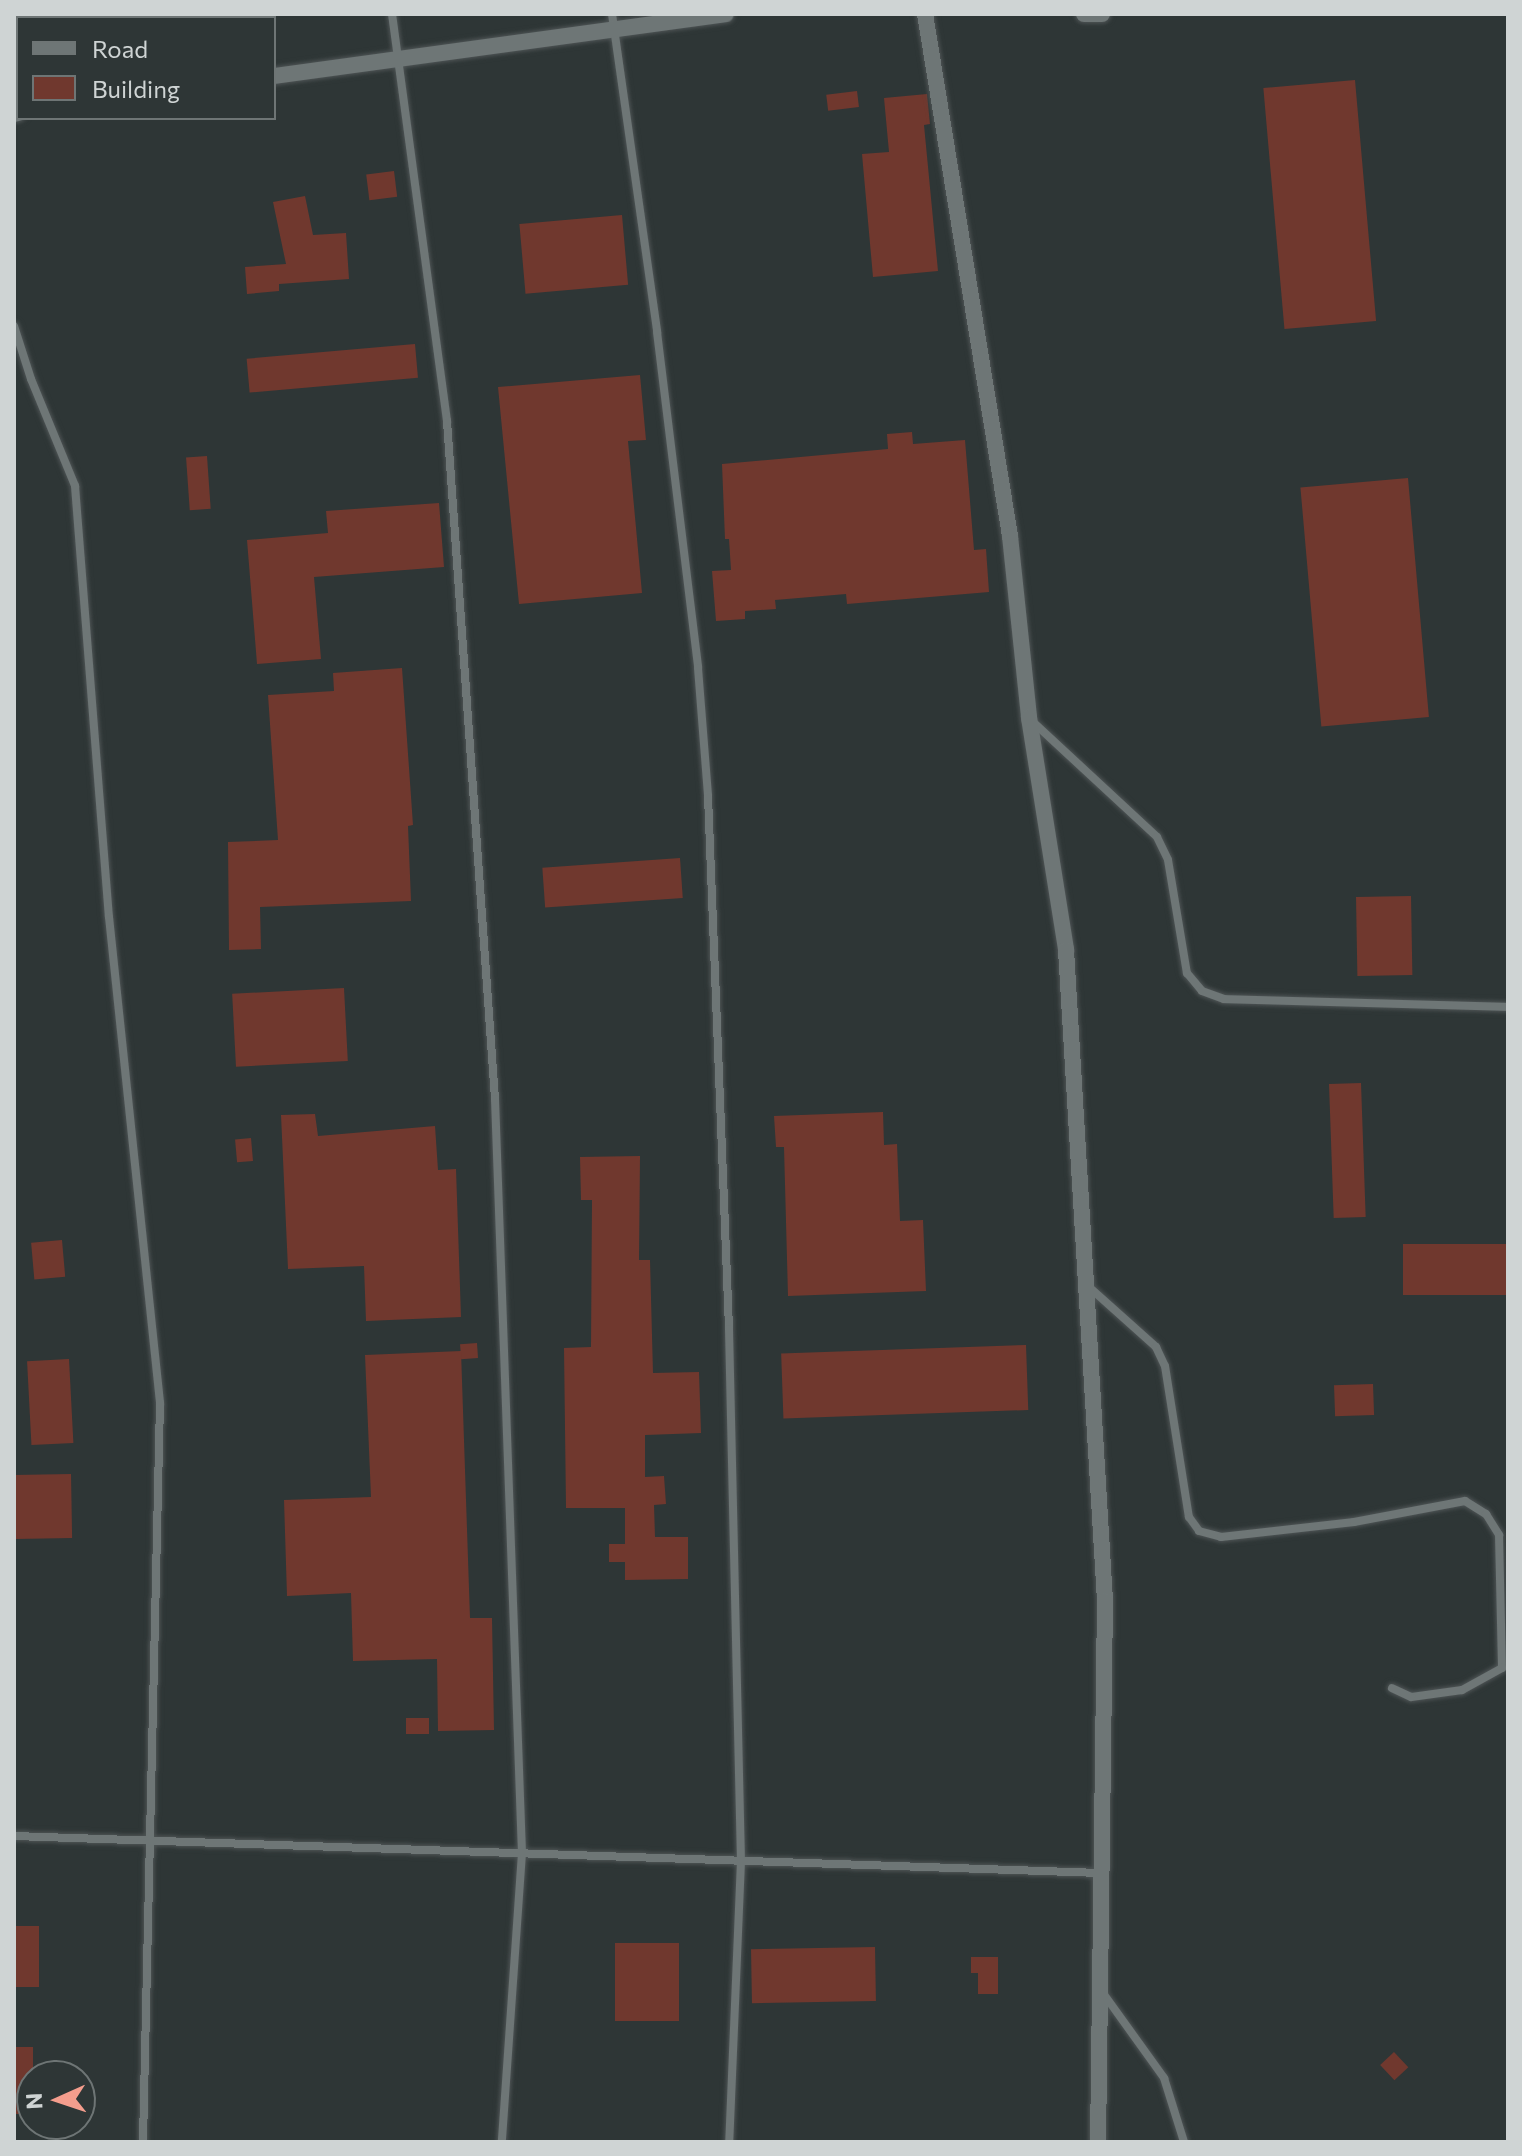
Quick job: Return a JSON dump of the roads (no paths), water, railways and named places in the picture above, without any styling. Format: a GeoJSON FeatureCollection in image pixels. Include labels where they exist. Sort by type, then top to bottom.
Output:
{"type":"FeatureCollection","features":[{"type":"Feature","properties":{"kind":"street"},"geometry":{"type":"LineString","coordinates":[[276,76],[614,22],[726,14]]}},
{"type":"Feature","properties":{"kind":"street"},"geometry":{"type":"LineString","coordinates":[[925,14],[1010,536],[1029,718],[1066,950],[1105,1601],[1098,2142]]}},
{"type":"Feature","properties":{"kind":"street"},"geometry":{"type":"LineString","coordinates":[[1084,14],[1102,14]]}},
{"type":"Feature","properties":{"kind":"lane"},"geometry":{"type":"LineString","coordinates":[[392,14],[447,421],[495,1099],[522,1853],[502,2142]]}},
{"type":"Feature","properties":{"kind":"lane"},"geometry":{"type":"LineString","coordinates":[[614,22],[689,592],[708,796],[729,1329],[741,1861],[729,2142]]}},
{"type":"Feature","properties":{"kind":"lane"},"geometry":{"type":"LineString","coordinates":[[14,326],[31,379],[75,486],[109,917],[160,1403],[143,2142]]}},
{"type":"Feature","properties":{"kind":"lane"},"geometry":{"type":"LineString","coordinates":[[1029,718],[1157,837],[1168,860],[1187,973],[1202,991],[1224,999],[1508,1007]]}},
{"type":"Feature","properties":{"kind":"lane"},"geometry":{"type":"LineString","coordinates":[[1086,1285],[1156,1347],[1165,1366],[1189,1517],[1199,1531],[1221,1537],[1354,1522],[1465,1501],[1486,1514],[1499,1535],[1502,1668],[1462,1690],[1411,1697],[1392,1688]]}},
{"type":"Feature","properties":{"kind":"lane"},"geometry":{"type":"LineString","coordinates":[[14,1836],[1101,1873]]}},
{"type":"Feature","properties":{"kind":"lane"},"geometry":{"type":"LineString","coordinates":[[1100,1989],[1164,2078],[1184,2142]]}}]}
